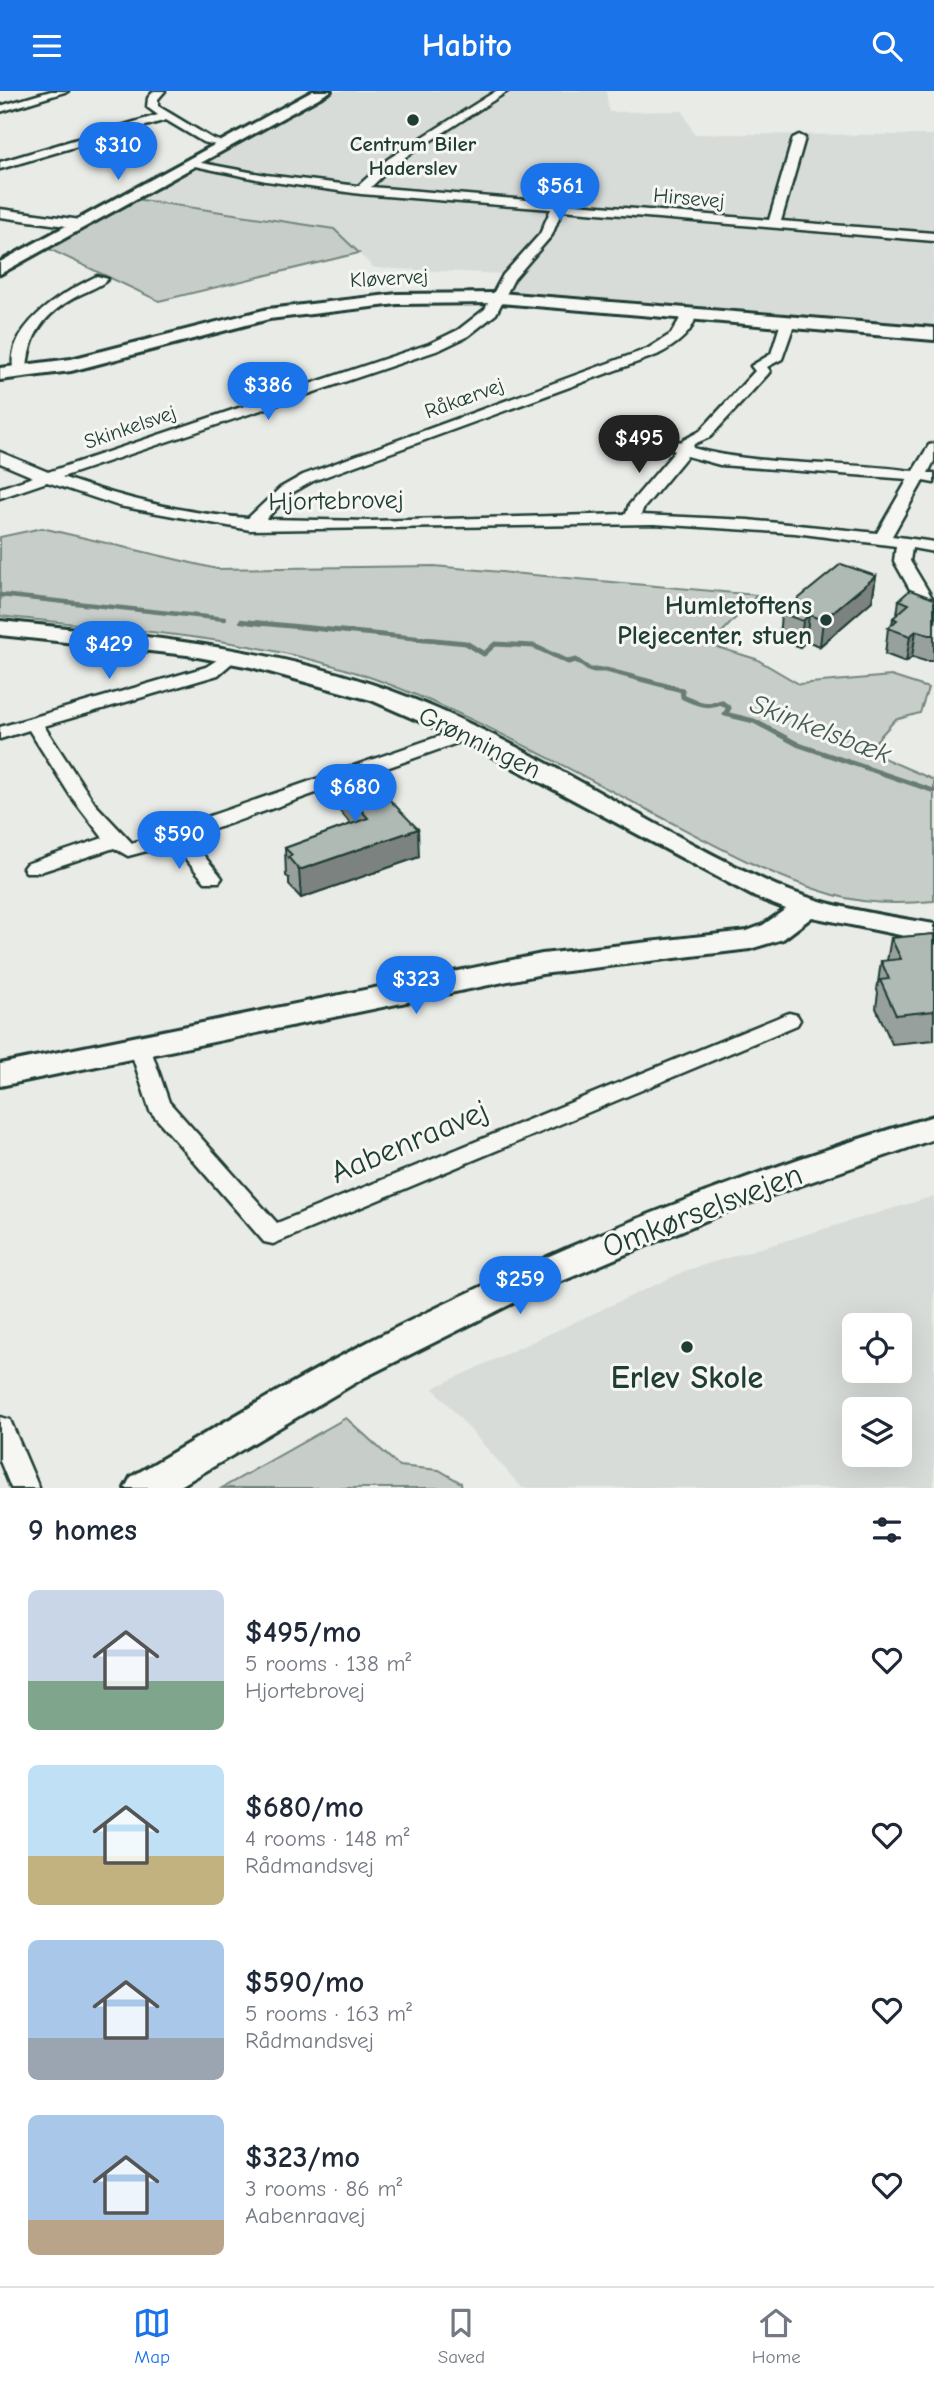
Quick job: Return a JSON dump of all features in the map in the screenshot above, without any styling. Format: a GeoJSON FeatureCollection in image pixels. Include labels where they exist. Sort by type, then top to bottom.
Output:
{"type":"FeatureCollection","features":[{"type":"Feature","properties":{"kind":"street"},"geometry":{"type":"LineString","coordinates":[[1,108],[63,91]]}},
{"type":"Feature","properties":{"kind":"street"},"geometry":{"type":"LineString","coordinates":[[160,91],[151,102],[152,107],[164,117],[224,146]]}},
{"type":"Feature","properties":{"kind":"street"},"geometry":{"type":"LineString","coordinates":[[0,269],[324,91]]}},
{"type":"Feature","properties":{"kind":"street"},"geometry":{"type":"LineString","coordinates":[[361,190],[392,160],[503,91]]}},
{"type":"Feature","properties":{"kind":"street"},"geometry":{"type":"LineString","coordinates":[[0,166],[164,117]]}},
{"type":"Feature","properties":{"kind":"street"},"geometry":{"type":"LineString","coordinates":[[774,224],[799,138]]}},
{"type":"Feature","properties":{"kind":"street","name":"Hirsevej"},"geometry":{"type":"LineString","coordinates":[[191,164],[266,178],[361,190],[934,237]]}},
{"type":"Feature","properties":{"kind":"street","name":"Skinkelsvej"},"geometry":{"type":"LineString","coordinates":[[0,493],[434,347],[480,321],[499,298],[508,278],[546,235],[558,207]]}},
{"type":"Feature","properties":{"kind":"street"},"geometry":{"type":"LineString","coordinates":[[0,212],[81,224]]}},
{"type":"Feature","properties":{"kind":"street"},"geometry":{"type":"LineString","coordinates":[[20,373],[21,343],[30,327],[48,309],[102,279]]}},
{"type":"Feature","properties":{"kind":"street","name":"Kløvervej"},"geometry":{"type":"LineString","coordinates":[[0,373],[20,373],[82,363],[210,328],[307,308],[397,299],[499,298],[934,334]]}},
{"type":"Feature","properties":{"kind":"street","name":"Råkærvej"},"geometry":{"type":"LineString","coordinates":[[250,525],[285,491],[308,478],[652,352],[677,337],[686,326],[690,313]]}},
{"type":"Feature","properties":{"kind":"street"},"geometry":{"type":"LineString","coordinates":[[632,520],[635,508],[684,450],[688,441],[705,434],[763,371],[758,366],[762,362],[778,356],[788,322]]}},
{"type":"Feature","properties":{"kind":"street"},"geometry":{"type":"LineString","coordinates":[[627,430],[661,437],[684,450],[720,460],[867,469],[927,478]]}},
{"type":"Feature","properties":{"kind":"street"},"geometry":{"type":"LineString","coordinates":[[882,539],[927,478],[934,448]]}},
{"type":"Feature","properties":{"kind":"street","name":"Hjortebrovej"},"geometry":{"type":"LineString","coordinates":[[0,457],[96,496],[143,509],[192,519],[250,525],[302,527],[562,519],[632,520],[746,525],[934,547]]}},
{"type":"Feature","properties":{"kind":"street"},"geometry":{"type":"LineString","coordinates":[[905,542],[902,561],[934,616]]}},
{"type":"Feature","properties":{"kind":"street","name":"Grønningen"},"geometry":{"type":"LineString","coordinates":[[0,628],[187,648],[322,677],[380,695],[467,733],[765,891],[805,908],[868,923],[934,933]]}},
{"type":"Feature","properties":{"kind":"street"},"geometry":{"type":"LineString","coordinates":[[0,733],[212,671],[232,656]]}},
{"type":"Feature","properties":{"kind":"street"},"geometry":{"type":"LineString","coordinates":[[34,724],[116,841],[128,850],[177,837],[467,733]]}},
{"type":"Feature","properties":{"kind":"street"},"geometry":{"type":"LineString","coordinates":[[177,837],[212,878]]}},
{"type":"Feature","properties":{"kind":"street"},"geometry":{"type":"LineString","coordinates":[[33,868],[116,841]]}},
{"type":"Feature","properties":{"kind":"street"},"geometry":{"type":"LineString","coordinates":[[0,1075],[542,964],[750,940],[773,932],[805,908]]}},
{"type":"Feature","properties":{"kind":"street","name":"Aabenraavej"},"geometry":{"type":"LineString","coordinates":[[141,1046],[158,1105],[273,1235],[789,1020]]}},
{"type":"Feature","properties":{"kind":"street","name":"Omkørselsvejen"},"geometry":{"type":"LineString","coordinates":[[144,1488],[382,1352],[571,1260],[738,1192],[934,1127]]}},
{"type":"Feature","properties":{"kind":"street"},"geometry":{"type":"LineString","coordinates":[[0,1428],[25,1488]]}},
{"type":"Feature","properties":{"kind":"shaded area"},"geometry":{"type":"Polygon","coordinates":[[[314,91],[606,91],[609,112],[683,111],[694,134],[934,135],[934,337],[505,298],[504,274],[374,268],[334,229],[135,199],[314,91]]]}},
{"type":"Feature","properties":{"kind":"shaded area"},"geometry":{"type":"Polygon","coordinates":[[[135,199],[334,229],[359,253],[159,301],[47,248],[135,199]]]}},
{"type":"Feature","properties":{"kind":"shaded area"},"geometry":{"type":"Polygon","coordinates":[[[42,528],[217,569],[434,566],[757,595],[710,645],[756,659],[799,684],[891,676],[928,688],[920,713],[895,720],[867,751],[934,780],[934,901],[859,901],[784,878],[712,844],[477,722],[410,692],[330,665],[284,653],[190,637],[0,616],[0,537],[42,528]]]}},
{"type":"Feature","properties":{"kind":"shaded area","name":"Erlev Skole"},"geometry":{"type":"Polygon","coordinates":[[[934,1196],[934,1488],[522,1488],[433,1388],[687,1270],[934,1196]]]}},
{"type":"Feature","properties":{"kind":"shaded area"},"geometry":{"type":"Polygon","coordinates":[[[346,1418],[399,1466],[439,1470],[461,1483],[462,1488],[222,1488],[346,1418]]]}},
{"type":"Feature","properties":{"kind":"building"},"geometry":{"type":"Polygon","coordinates":[[[841,564],[876,576],[823,620],[809,615],[803,621],[781,613],[841,564]]]}},
{"type":"Feature","properties":{"kind":"building"},"geometry":{"type":"Polygon","coordinates":[[[910,590],[934,599],[934,635],[916,631],[910,636],[888,628],[897,620],[893,618],[909,604],[899,600],[910,590]]]}},
{"type":"Feature","properties":{"kind":"building"},"geometry":{"type":"Polygon","coordinates":[[[357,766],[418,829],[299,870],[288,857],[292,855],[285,848],[368,818],[331,775],[357,766]]]}},
{"type":"Feature","properties":{"kind":"building"},"geometry":{"type":"Polygon","coordinates":[[[934,934],[934,1011],[896,1015],[880,980],[889,979],[881,961],[901,959],[891,938],[934,934]]]}},
{"type":"Feature","properties":{"kind":"waterway"},"geometry":{"type":"LineString","coordinates":[[0,595],[225,619]]}},
{"type":"Feature","properties":{"kind":"waterway"},"geometry":{"type":"LineString","coordinates":[[241,621],[251,622]]}},
{"type":"Feature","properties":{"kind":"waterway","name":"Skinkelsbæk"},"geometry":{"type":"LineString","coordinates":[[251,622],[466,643],[484,654],[495,644],[534,646],[568,662],[576,660],[590,670],[606,670],[682,690],[683,697],[697,703],[711,705],[721,702],[729,708],[725,714],[754,721],[799,745],[934,791]]}},
{"type":"Feature","properties":{"kind":"waterway"},"geometry":{"type":"LineString","coordinates":[[251,622],[266,624]]}},
{"type":"Feature","properties":{"kind":"place","name":"Centrum Biler Haderslev"},"geometry":{"type":"Point","coordinates":[413,120]}},
{"type":"Feature","properties":{"kind":"place","name":"Humletoftens Plejecenter, stuen"},"geometry":{"type":"Point","coordinates":[826,620]}},
{"type":"Feature","properties":{"kind":"place","name":"Erlev Skole"},"geometry":{"type":"Point","coordinates":[687,1347]}}]}
